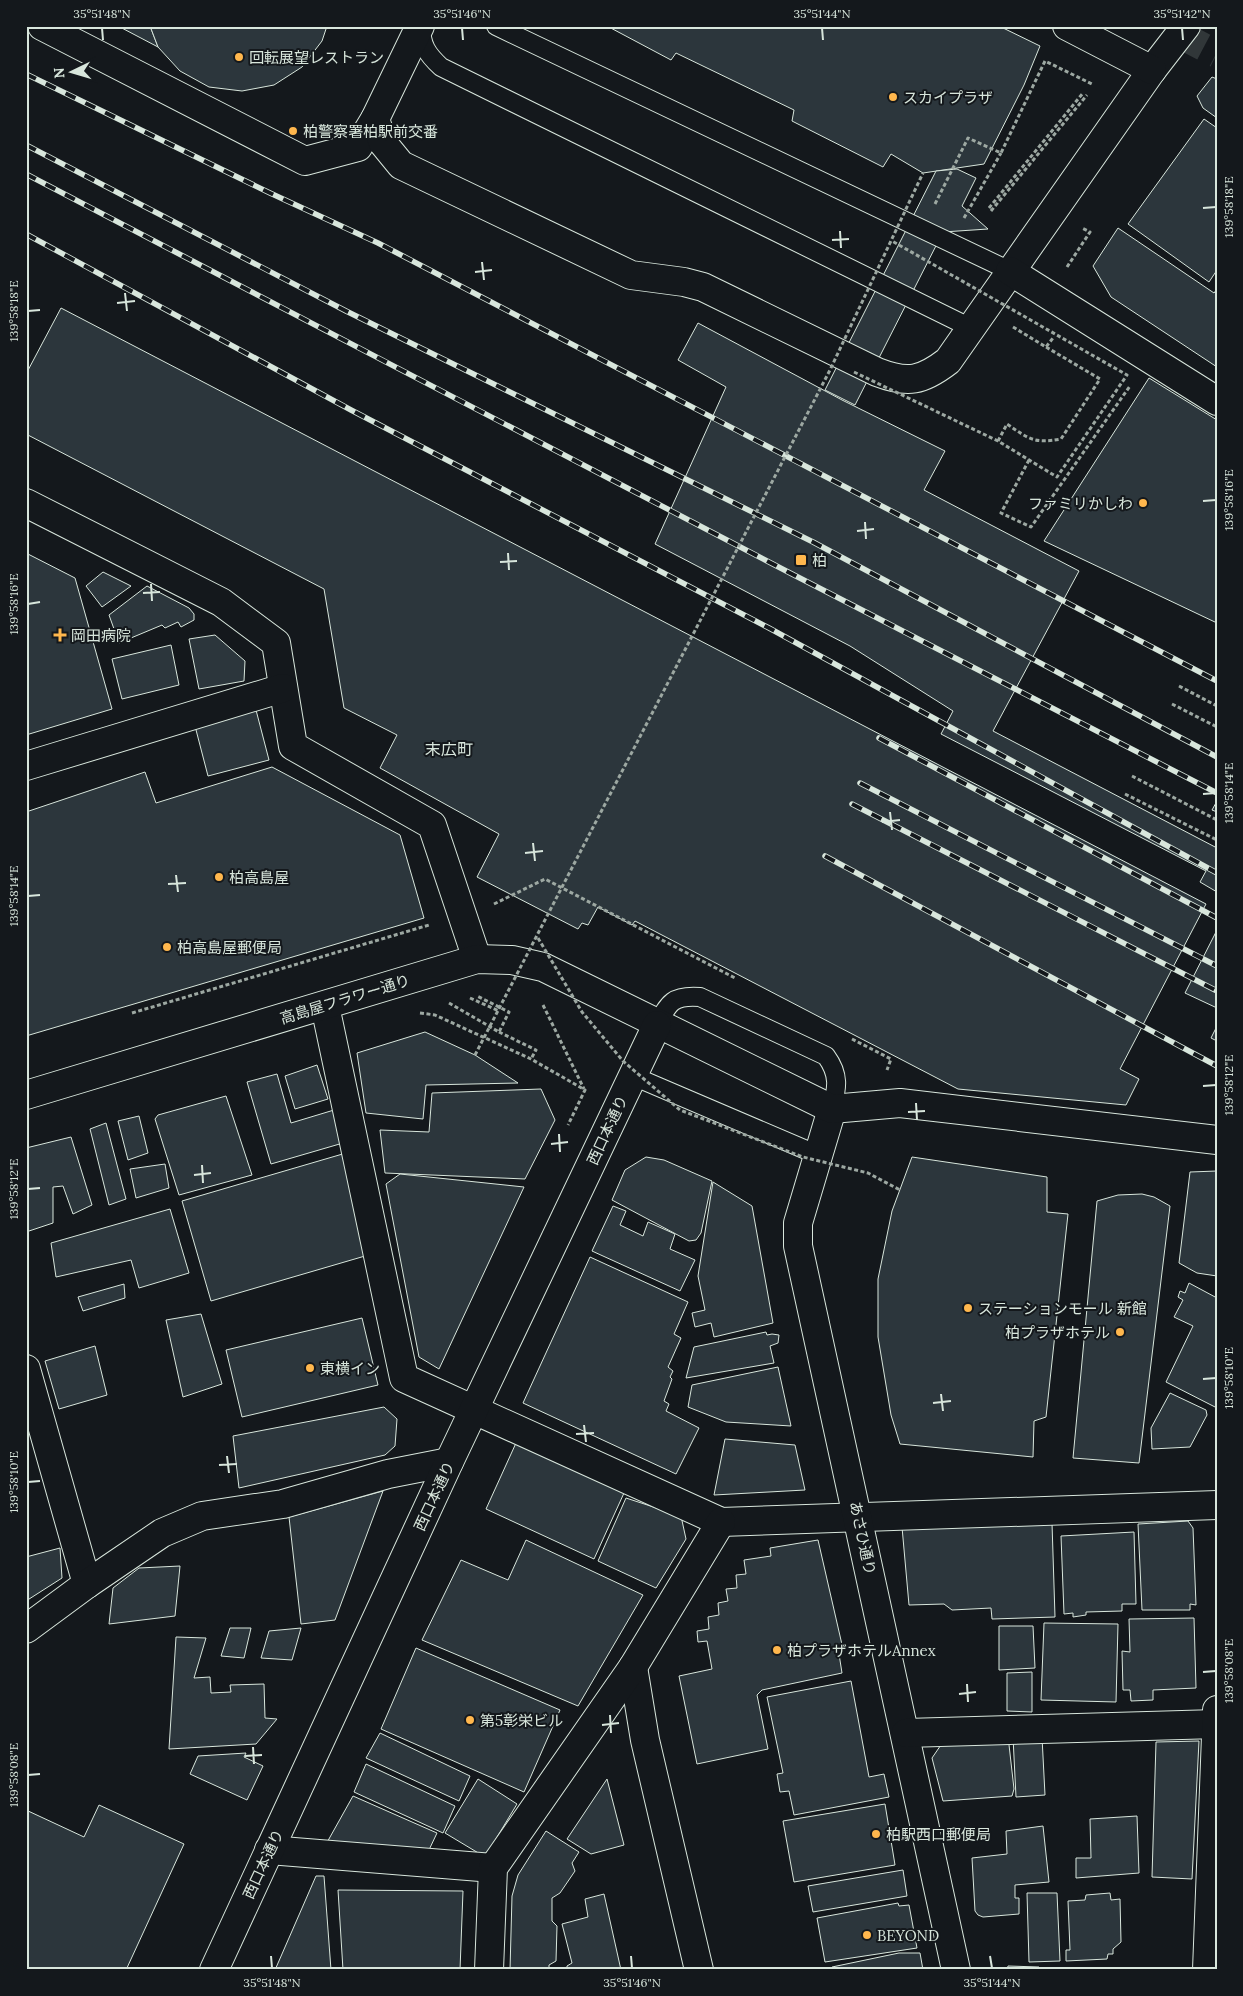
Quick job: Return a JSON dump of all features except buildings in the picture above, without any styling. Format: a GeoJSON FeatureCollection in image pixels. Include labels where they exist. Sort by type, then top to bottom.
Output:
{"type":"FeatureCollection","features":[{"type":"Feature","properties":{"kind":"street"},"geometry":{"type":"LineString","coordinates":[[42,26],[305,161],[358,147],[375,119],[421,26]]}},
{"type":"Feature","properties":{"kind":"street"},"geometry":{"type":"LineString","coordinates":[[1067,26],[1152,70]]}},
{"type":"Feature","properties":{"kind":"street"},"geometry":{"type":"LineString","coordinates":[[375,119],[382,143],[401,165],[631,275],[684,282],[703,287],[895,379],[916,380],[932,373],[948,361],[1152,70],[1186,26]]}},
{"type":"Feature","properties":{"kind":"street"},"geometry":{"type":"LineString","coordinates":[[1010,271],[1217,401]]}},
{"type":"Feature","properties":{"kind":"street"},"geometry":{"type":"LineString","coordinates":[[26,503],[221,602],[276,643],[293,746],[432,825],[477,959]]}},
{"type":"Feature","properties":{"kind":"street"},"geometry":{"type":"LineString","coordinates":[[26,766],[283,688]]}},
{"type":"Feature","properties":{"kind":"street","name":"高島屋フラワー通り"},"geometry":{"type":"LineString","coordinates":[[26,1095],[477,959],[512,960],[543,967],[656,1025],[832,1110]]}},
{"type":"Feature","properties":{"kind":"street"},"geometry":{"type":"LineString","coordinates":[[325,1006],[404,1378],[721,1522],[1217,1505]]}},
{"type":"Feature","properties":{"kind":"street","name":"西口本通り"},"geometry":{"type":"LineString","coordinates":[[214,1970],[449,1462],[656,1025]]}},
{"type":"Feature","properties":{"kind":"street"},"geometry":{"type":"LineString","coordinates":[[832,1110],[900,1103],[1217,1140]]}},
{"type":"Feature","properties":{"kind":"street","name":"あさひ通り"},"geometry":{"type":"LineString","coordinates":[[832,1110],[798,1223],[798,1246],[906,1733],[956,1970]]}},
{"type":"Feature","properties":{"kind":"street"},"geometry":{"type":"LineString","coordinates":[[26,1369],[87,1584]]}},
{"type":"Feature","properties":{"kind":"street"},"geometry":{"type":"LineString","coordinates":[[26,1629],[87,1584],[162,1534],[202,1516],[283,1504],[388,1474],[449,1462]]}},
{"type":"Feature","properties":{"kind":"street"},"geometry":{"type":"LineString","coordinates":[[489,1970],[493,1868],[633,1667],[721,1522]]}},
{"type":"Feature","properties":{"kind":"street"},"geometry":{"type":"LineString","coordinates":[[633,1667],[645,1740],[699,1970]]}},
{"type":"Feature","properties":{"kind":"street"},"geometry":{"type":"LineString","coordinates":[[1207,1970],[1217,1710]]}},
{"type":"Feature","properties":{"kind":"street"},"geometry":{"type":"LineString","coordinates":[[906,1733],[1217,1724]]}},
{"type":"Feature","properties":{"kind":"street"},"geometry":{"type":"LineString","coordinates":[[269,1850],[493,1868]]}},
{"type":"Feature","properties":{"kind":"lane"},"geometry":{"type":"LineString","coordinates":[[421,26],[421,39],[426,53],[441,67],[970,328]]}},
{"type":"Feature","properties":{"kind":"lane"},"geometry":{"type":"LineString","coordinates":[[496,26],[1010,271]]}},
{"type":"Feature","properties":{"kind":"lane"},"geometry":{"type":"LineString","coordinates":[[656,1025],[667,1006],[674,999],[687,996],[700,997],[818,1052],[826,1056],[834,1067],[838,1084],[832,1110]]}},
{"type":"Feature","properties":{"kind":"lane"},"geometry":{"type":"LineString","coordinates":[[632,1076],[818,1155]]}},
{"type":"Feature","properties":{"kind":"path"},"geometry":{"type":"LineString","coordinates":[[961,224],[1000,153],[1045,61],[1092,84]]}},
{"type":"Feature","properties":{"kind":"path"},"geometry":{"type":"LineString","coordinates":[[990,210],[1085,94]]}},
{"type":"Feature","properties":{"kind":"path"},"geometry":{"type":"LineString","coordinates":[[931,211],[968,138],[1000,153]]}},
{"type":"Feature","properties":{"kind":"path"},"geometry":{"type":"LineString","coordinates":[[475,1055],[538,937],[830,370],[923,173]]}},
{"type":"Feature","properties":{"kind":"path"},"geometry":{"type":"LineString","coordinates":[[854,372],[998,441],[1058,477],[1127,375],[892,241]]}},
{"type":"Feature","properties":{"kind":"path"},"geometry":{"type":"LineString","coordinates":[[998,441],[1008,424],[1026,437],[1042,443],[1061,439],[1100,379],[1010,326]]}},
{"type":"Feature","properties":{"kind":"path"},"geometry":{"type":"LineString","coordinates":[[1029,460],[1001,513],[1031,527],[1132,383],[1056,334],[1046,347]]}},
{"type":"Feature","properties":{"kind":"path"},"geometry":{"type":"LineString","coordinates":[[1179,686],[1217,706]]}},
{"type":"Feature","properties":{"kind":"path"},"geometry":{"type":"LineString","coordinates":[[1172,704],[1217,727]]}},
{"type":"Feature","properties":{"kind":"path"},"geometry":{"type":"LineString","coordinates":[[1132,776],[1217,820]]}},
{"type":"Feature","properties":{"kind":"path"},"geometry":{"type":"LineString","coordinates":[[1125,794],[1217,840]]}},
{"type":"Feature","properties":{"kind":"path"},"geometry":{"type":"LineString","coordinates":[[538,937],[582,1012],[623,1061],[680,1110],[803,1157],[868,1173],[900,1190]]}},
{"type":"Feature","properties":{"kind":"path"},"geometry":{"type":"LineString","coordinates":[[522,965],[526,973]]}},
{"type":"Feature","properties":{"kind":"path"},"geometry":{"type":"LineString","coordinates":[[391,985],[401,1012],[435,1014],[531,1059],[584,1090]]}},
{"type":"Feature","properties":{"kind":"path"},"geometry":{"type":"LineString","coordinates":[[468,992],[509,1012],[499,1032]]}},
{"type":"Feature","properties":{"kind":"path"},"geometry":{"type":"LineString","coordinates":[[462,994],[499,1011]]}},
{"type":"Feature","properties":{"kind":"path"},"geometry":{"type":"LineString","coordinates":[[451,997],[449,1004],[536,1050],[531,1059]]}},
{"type":"Feature","properties":{"kind":"path"},"geometry":{"type":"LineString","coordinates":[[539,997],[584,1090],[568,1126]]}},
{"type":"Feature","properties":{"kind":"tunnel"},"geometry":{"type":"LineString","coordinates":[[1179,34],[1217,54]]}},
{"type":"Feature","properties":{"kind":"railway"},"geometry":{"type":"LineString","coordinates":[[26,74],[270,193],[378,243],[1217,681]]}},
{"type":"Feature","properties":{"kind":"railway"},"geometry":{"type":"LineString","coordinates":[[26,145],[346,311],[813,542],[1217,757]]}},
{"type":"Feature","properties":{"kind":"railway"},"geometry":{"type":"LineString","coordinates":[[26,174],[792,574],[1217,793]]}},
{"type":"Feature","properties":{"kind":"railway"},"geometry":{"type":"LineString","coordinates":[[26,234],[351,410],[769,628],[1217,873]]}},
{"type":"Feature","properties":{"kind":"railway"},"geometry":{"type":"LineString","coordinates":[[879,738],[1217,918]]}},
{"type":"Feature","properties":{"kind":"railway"},"geometry":{"type":"LineString","coordinates":[[860,783],[1217,966]]}},
{"type":"Feature","properties":{"kind":"railway"},"geometry":{"type":"LineString","coordinates":[[852,804],[1217,991]]}},
{"type":"Feature","properties":{"kind":"railway"},"geometry":{"type":"LineString","coordinates":[[825,856],[1217,1066]]}},
{"type":"Feature","properties":{"kind":"place","name":"回転展望レストラン"},"geometry":{"type":"Point","coordinates":[239,57]}},
{"type":"Feature","properties":{"kind":"place","name":"スカイプラザ"},"geometry":{"type":"Point","coordinates":[893,97]}},
{"type":"Feature","properties":{"kind":"place","name":"柏警察署柏駅前交番"},"geometry":{"type":"Point","coordinates":[293,131]}},
{"type":"Feature","properties":{"kind":"place","name":"ファミリかしわ"},"geometry":{"type":"Point","coordinates":[1143,503]}},
{"type":"Feature","properties":{"kind":"place","name":"柏"},"geometry":{"type":"Point","coordinates":[801,560]}},
{"type":"Feature","properties":{"kind":"place","name":"岡田病院"},"geometry":{"type":"Point","coordinates":[60,635]}},
{"type":"Feature","properties":{"kind":"place","name":"柏高島屋"},"geometry":{"type":"Point","coordinates":[219,877]}},
{"type":"Feature","properties":{"kind":"place","name":"柏高島屋郵便局"},"geometry":{"type":"Point","coordinates":[167,947]}},
{"type":"Feature","properties":{"kind":"place","name":"ステーションモール 新館"},"geometry":{"type":"Point","coordinates":[968,1308]}},
{"type":"Feature","properties":{"kind":"place","name":"柏プラザホテル"},"geometry":{"type":"Point","coordinates":[1120,1332]}},
{"type":"Feature","properties":{"kind":"place","name":"東横イン"},"geometry":{"type":"Point","coordinates":[310,1368]}},
{"type":"Feature","properties":{"kind":"place","name":"柏プラザホテルAnnex"},"geometry":{"type":"Point","coordinates":[777,1650]}},
{"type":"Feature","properties":{"kind":"place","name":"第5彰栄ビル"},"geometry":{"type":"Point","coordinates":[470,1720]}},
{"type":"Feature","properties":{"kind":"place","name":"柏駅西口郵便局"},"geometry":{"type":"Point","coordinates":[876,1834]}},
{"type":"Feature","properties":{"kind":"place","name":"BEYOND"},"geometry":{"type":"Point","coordinates":[867,1935]}},
{"type":"Feature","properties":{"kind":"district","name":"末広町"},"geometry":{"type":"Point","coordinates":[449,749]}}]}
